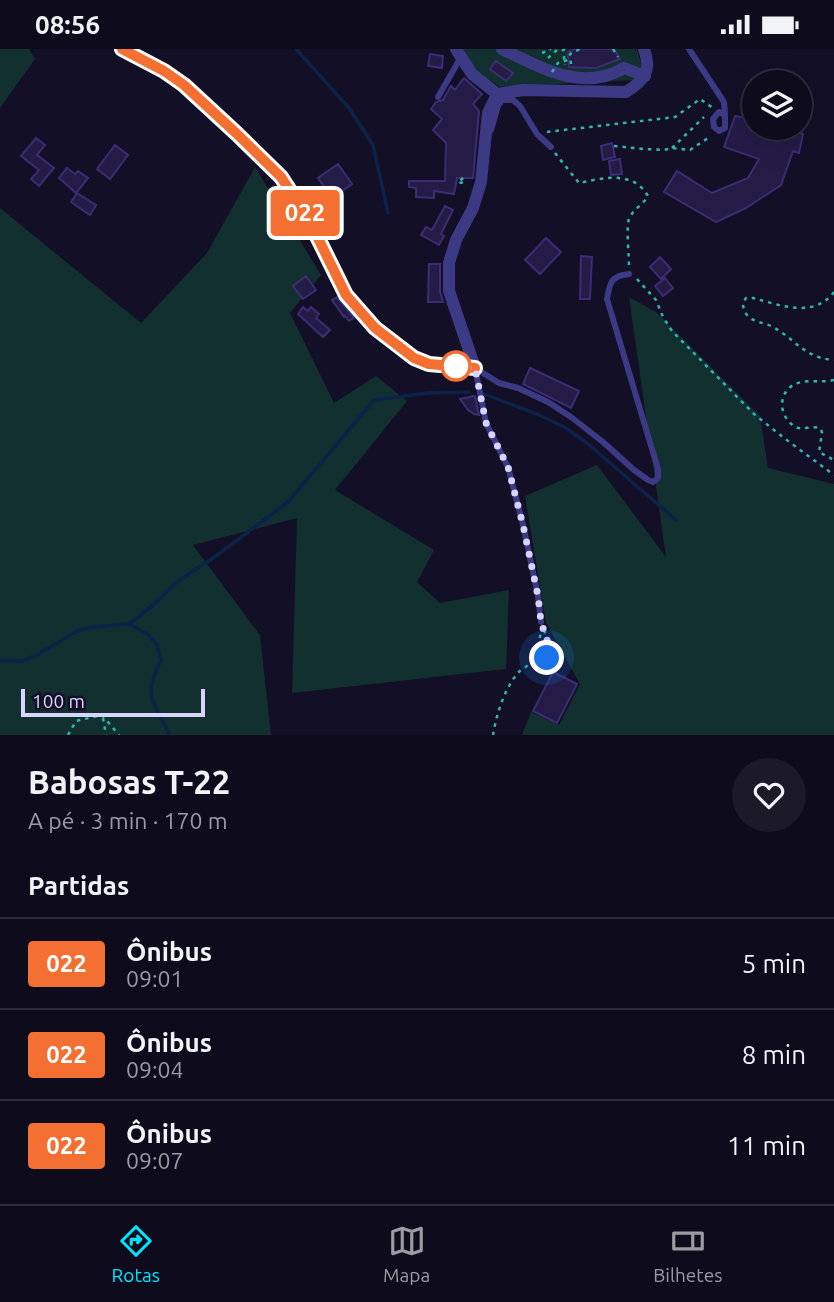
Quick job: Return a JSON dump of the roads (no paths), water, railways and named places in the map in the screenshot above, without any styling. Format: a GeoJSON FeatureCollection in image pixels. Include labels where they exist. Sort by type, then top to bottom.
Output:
{"type":"FeatureCollection","features":[{"type":"Feature","properties":{"kind":"street"},"geometry":{"type":"LineString","coordinates":[[122,49],[184,85],[281,177],[309,220],[346,295],[375,328],[414,358],[429,364],[475,368],[449,291],[449,263],[456,240],[473,208],[481,182],[488,113],[497,94]]}},
{"type":"Feature","properties":{"kind":"street"},"geometry":{"type":"LineString","coordinates":[[502,49],[537,67],[579,78],[612,75],[624,68],[645,76]]}},
{"type":"Feature","properties":{"kind":"street"},"geometry":{"type":"LineString","coordinates":[[458,53],[475,77],[497,94],[523,90],[626,92],[645,76],[648,62],[644,49]]}},
{"type":"Feature","properties":{"kind":"lane"},"geometry":{"type":"LineString","coordinates":[[689,49],[724,102],[725,115],[724,128],[719,131],[714,127],[713,119],[719,112],[725,115]]}},
{"type":"Feature","properties":{"kind":"lane"},"geometry":{"type":"LineString","coordinates":[[438,97],[458,53]]}},
{"type":"Feature","properties":{"kind":"lane"},"geometry":{"type":"LineString","coordinates":[[486,145],[498,106],[502,100],[513,100],[520,106],[537,134],[551,147]]}},
{"type":"Feature","properties":{"kind":"lane"},"geometry":{"type":"LineString","coordinates":[[475,368],[499,383],[518,388],[548,402],[653,482],[658,478],[658,469],[607,299],[614,278],[629,274]]}},
{"type":"Feature","properties":{"kind":"lane"},"geometry":{"type":"LineString","coordinates":[[475,368],[486,423],[508,467],[523,525],[541,622]]}},
{"type":"Feature","properties":{"kind":"waterway"},"geometry":{"type":"LineString","coordinates":[[296,49],[349,108],[373,145],[388,213]]}},
{"type":"Feature","properties":{"kind":"waterway"},"geometry":{"type":"LineString","coordinates":[[129,624],[177,582],[288,502],[374,400],[428,393],[469,392]]}},
{"type":"Feature","properties":{"kind":"waterway"},"geometry":{"type":"LineString","coordinates":[[484,394],[564,427],[587,443],[676,520]]}},
{"type":"Feature","properties":{"kind":"waterway"},"geometry":{"type":"LineString","coordinates":[[0,660],[22,661],[77,631],[129,624],[149,635],[157,645],[161,660],[151,689],[168,735]]}}]}
